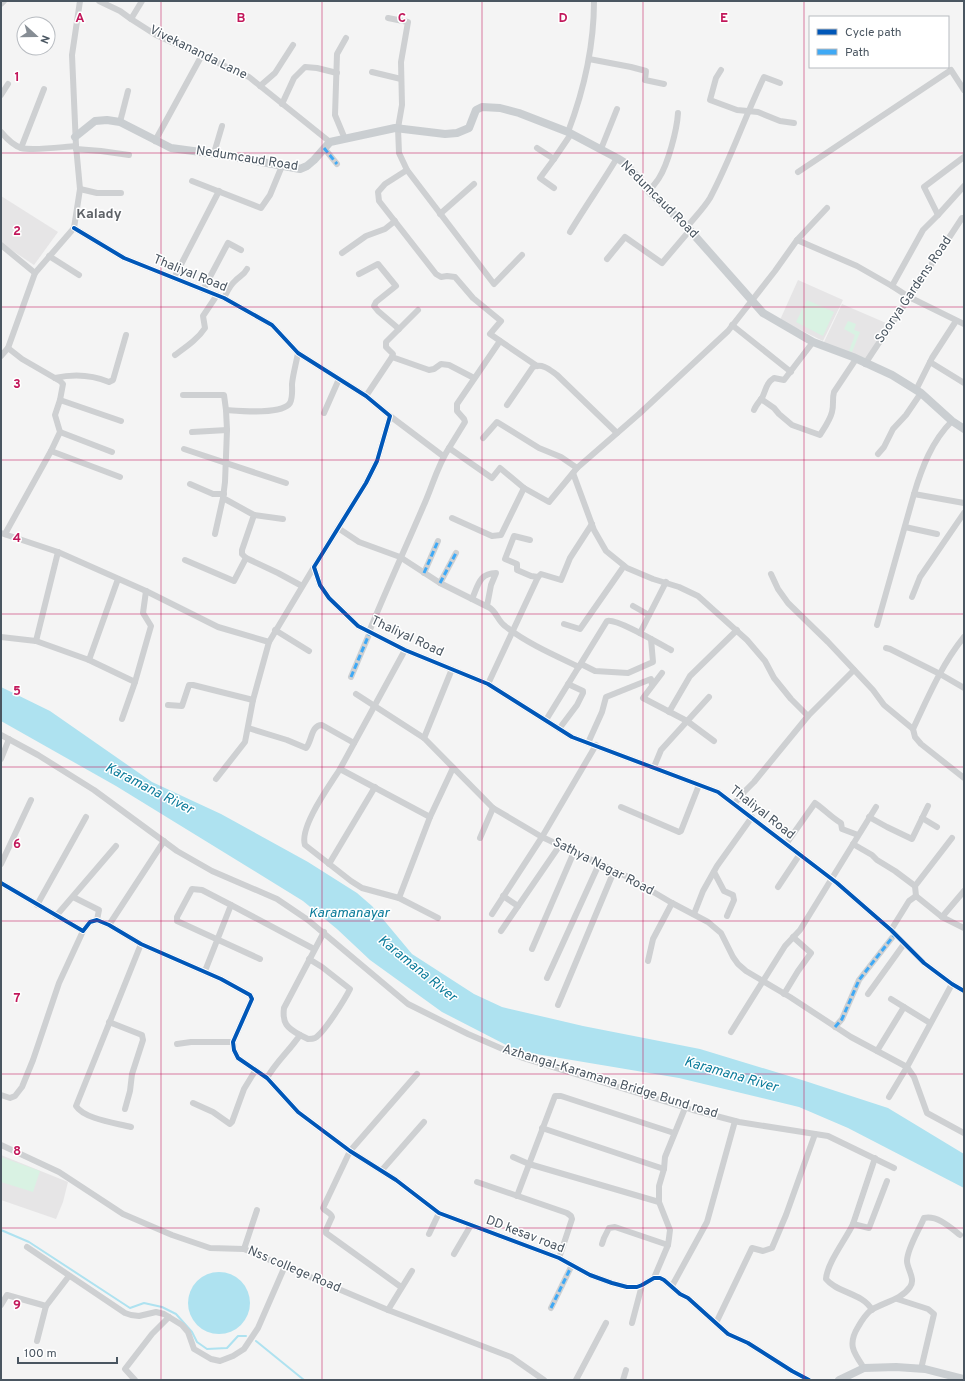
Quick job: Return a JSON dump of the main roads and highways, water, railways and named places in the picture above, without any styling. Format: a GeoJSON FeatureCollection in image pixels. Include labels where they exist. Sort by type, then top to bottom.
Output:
{"type":"FeatureCollection","features":[{"type":"Feature","properties":{"kind":"main road","name":"Nedumcaud Road"},"geometry":{"type":"LineString","coordinates":[[75,137],[95,121],[108,120],[120,122],[171,148],[214,153],[300,169],[314,160],[327,145],[345,139],[398,128],[445,134],[457,133],[469,128],[476,110],[482,107],[500,108],[519,113],[569,133],[625,163],[649,191],[688,229],[763,313],[813,342],[892,375],[919,392],[952,421],[964,429]]}},
{"type":"Feature","properties":{"kind":"main road"},"geometry":{"type":"LineString","coordinates":[[839,1380],[864,1368],[896,1367],[921,1368],[964,1379]]}},
{"type":"Feature","properties":{"kind":"water","name":"Karamanayar"},"geometry":{"type":"Polygon","coordinates":[[[1,687],[50,711],[152,782],[221,814],[308,862],[357,893],[372,906],[412,954],[474,994],[502,1007],[583,1026],[700,1049],[888,1108],[964,1154],[964,1188],[848,1128],[799,1107],[679,1078],[518,1051],[442,1012],[370,960],[337,929],[303,901],[116,786],[1,721],[1,687]]]}},
{"type":"Feature","properties":{"kind":"water"},"geometry":{"type":"Polygon","coordinates":[[[213,1272],[225,1272],[241,1281],[248,1291],[250,1303],[248,1315],[241,1325],[225,1334],[213,1334],[202,1329],[193,1320],[188,1309],[188,1297],[193,1286],[202,1277],[213,1272]]]}},
{"type":"Feature","properties":{"kind":"waterway"},"geometry":{"type":"LineString","coordinates":[[1,1230],[29,1242],[130,1308],[144,1303],[162,1307],[176,1314],[192,1332],[197,1342],[207,1349],[227,1348],[238,1336],[246,1336]]}},
{"type":"Feature","properties":{"kind":"waterway"},"geometry":{"type":"LineString","coordinates":[[256,1341],[304,1380]]}},
{"type":"Feature","properties":{"kind":"district","name":"Kalady"},"geometry":{"type":"Point","coordinates":[99,214]}},
{"type":"Feature","properties":{"kind":"water label","name":"Karamana River"},"geometry":{"type":"Point","coordinates":[149,789]}},
{"type":"Feature","properties":{"kind":"water label","name":"Karamana River"},"geometry":{"type":"Point","coordinates":[417,969]}},
{"type":"Feature","properties":{"kind":"water label","name":"Karamana River"},"geometry":{"type":"Point","coordinates":[731,1075]}}]}
